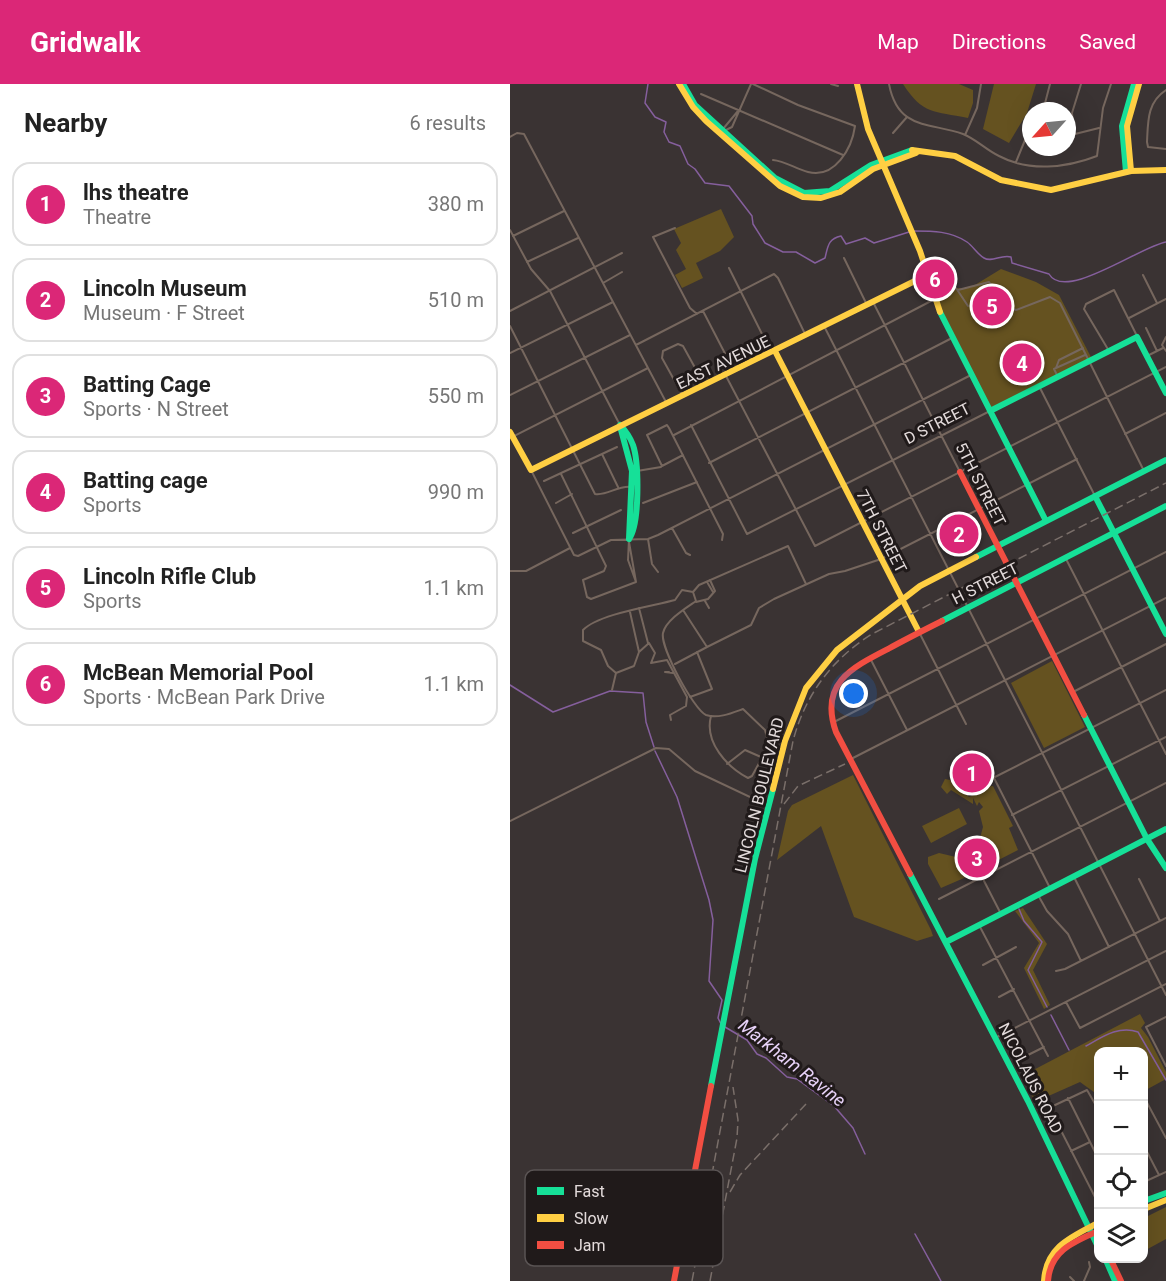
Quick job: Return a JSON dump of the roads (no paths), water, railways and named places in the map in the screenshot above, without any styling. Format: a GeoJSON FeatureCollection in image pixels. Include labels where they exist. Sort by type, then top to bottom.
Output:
{"type":"FeatureCollection","features":[{"type":"Feature","properties":{"kind":"street"},"geometry":{"type":"LineString","coordinates":[[681,84],[693,107],[752,157],[788,187],[812,194],[838,188],[863,169],[916,153],[943,153],[970,162],[1001,180],[1051,189],[1128,172],[1166,170]]}},
{"type":"Feature","properties":{"kind":"street"},"geometry":{"type":"LineString","coordinates":[[724,132],[752,84],[798,105],[855,126],[843,155],[832,169],[817,173],[773,160]]}},
{"type":"Feature","properties":{"kind":"street"},"geometry":{"type":"LineString","coordinates":[[831,84],[838,86]]}},
{"type":"Feature","properties":{"kind":"street"},"geometry":{"type":"LineString","coordinates":[[857,84],[863,114],[916,242],[934,301],[1046,521]]}},
{"type":"Feature","properties":{"kind":"street"},"geometry":{"type":"LineString","coordinates":[[889,84],[892,96],[908,117],[928,128],[965,135],[991,152],[1016,162],[1051,166],[1098,155],[1099,128],[1111,84]]}},
{"type":"Feature","properties":{"kind":"street"},"geometry":{"type":"LineString","coordinates":[[965,135],[977,108],[981,84]]}},
{"type":"Feature","properties":{"kind":"street"},"geometry":{"type":"LineString","coordinates":[[1045,102],[1050,84]]}},
{"type":"Feature","properties":{"kind":"street"},"geometry":{"type":"LineString","coordinates":[[1075,102],[1081,84]]}},
{"type":"Feature","properties":{"kind":"street"},"geometry":{"type":"LineString","coordinates":[[1128,172],[1122,126],[1136,84]]}},
{"type":"Feature","properties":{"kind":"street"},"geometry":{"type":"LineString","coordinates":[[1166,90],[1157,97],[1151,107],[1147,142],[1148,147],[1166,149]]}},
{"type":"Feature","properties":{"kind":"street"},"geometry":{"type":"LineString","coordinates":[[701,94],[843,155]]}},
{"type":"Feature","properties":{"kind":"street"},"geometry":{"type":"LineString","coordinates":[[893,133],[908,117]]}},
{"type":"Feature","properties":{"kind":"street"},"geometry":{"type":"LineString","coordinates":[[731,122],[724,125],[724,132],[780,186],[803,197],[821,198],[840,192],[883,162]]}},
{"type":"Feature","properties":{"kind":"street"},"geometry":{"type":"LineString","coordinates":[[1076,134],[1099,128]]}},
{"type":"Feature","properties":{"kind":"street"},"geometry":{"type":"LineString","coordinates":[[510,137],[518,133],[524,134],[667,404]]}},
{"type":"Feature","properties":{"kind":"street"},"geometry":{"type":"LineString","coordinates":[[1016,162],[1022,147]]}},
{"type":"Feature","properties":{"kind":"street"},"geometry":{"type":"LineString","coordinates":[[513,236],[564,211]]}},
{"type":"Feature","properties":{"kind":"street"},"geometry":{"type":"LineString","coordinates":[[675,228],[653,237],[690,308],[697,314]]}},
{"type":"Feature","properties":{"kind":"street"},"geometry":{"type":"LineString","coordinates":[[510,230],[527,262],[550,291],[632,447],[637,471],[632,535],[628,540]]}},
{"type":"Feature","properties":{"kind":"street"},"geometry":{"type":"LineString","coordinates":[[527,262],[578,238]]}},
{"type":"Feature","properties":{"kind":"street"},"geometry":{"type":"LineString","coordinates":[[510,311],[622,253]]}},
{"type":"Feature","properties":{"kind":"street","name":"5TH STREET"},"geometry":{"type":"LineString","coordinates":[[844,258],[885,326],[1147,839]]}},
{"type":"Feature","properties":{"kind":"street"},"geometry":{"type":"LineString","coordinates":[[729,268],[773,352]]}},
{"type":"Feature","properties":{"kind":"street"},"geometry":{"type":"LineString","coordinates":[[603,283],[622,272]]}},
{"type":"Feature","properties":{"kind":"street"},"geometry":{"type":"LineString","coordinates":[[636,345],[775,274],[806,336]]}},
{"type":"Feature","properties":{"kind":"street"},"geometry":{"type":"LineString","coordinates":[[1143,275],[1157,303]]}},
{"type":"Feature","properties":{"kind":"street","name":"EAST AVENUE"},"geometry":{"type":"LineString","coordinates":[[531,470],[926,276]]}},
{"type":"Feature","properties":{"kind":"street"},"geometry":{"type":"LineString","coordinates":[[674,435],[958,288],[970,289],[984,283],[991,284],[1002,301],[1016,310],[1044,298],[1056,299],[1144,471]]}},
{"type":"Feature","properties":{"kind":"street"},"geometry":{"type":"LineString","coordinates":[[958,288],[968,306]]}},
{"type":"Feature","properties":{"kind":"street"},"geometry":{"type":"LineString","coordinates":[[1109,351],[1084,306],[1114,291],[1166,393]]}},
{"type":"Feature","properties":{"kind":"street"},"geometry":{"type":"LineString","coordinates":[[1129,318],[1166,299]]}},
{"type":"Feature","properties":{"kind":"street"},"geometry":{"type":"LineString","coordinates":[[510,353],[613,302]]}},
{"type":"Feature","properties":{"kind":"street"},"geometry":{"type":"LineString","coordinates":[[703,311],[734,372]]}},
{"type":"Feature","properties":{"kind":"street"},"geometry":{"type":"LineString","coordinates":[[510,326],[595,494],[598,496],[618,487],[632,487]]}},
{"type":"Feature","properties":{"kind":"street"},"geometry":{"type":"LineString","coordinates":[[824,326],[1166,995]]}},
{"type":"Feature","properties":{"kind":"street"},"geometry":{"type":"LineString","coordinates":[[1146,328],[1157,351]]}},
{"type":"Feature","properties":{"kind":"street"},"geometry":{"type":"LineString","coordinates":[[510,395],[630,335]]}},
{"type":"Feature","properties":{"kind":"street","name":"D STREET"},"geometry":{"type":"LineString","coordinates":[[728,499],[745,533],[749,533],[1058,377],[1086,358],[1109,351],[1137,337]]}},
{"type":"Feature","properties":{"kind":"street"},"geometry":{"type":"LineString","coordinates":[[709,463],[952,338]]}},
{"type":"Feature","properties":{"kind":"street"},"geometry":{"type":"LineString","coordinates":[[1147,356],[1163,348],[1166,338]]}},
{"type":"Feature","properties":{"kind":"street"},"geometry":{"type":"LineString","coordinates":[[683,396],[661,355],[663,351],[678,344],[683,346],[704,386]]}},
{"type":"Feature","properties":{"kind":"street"},"geometry":{"type":"LineString","coordinates":[[1058,377],[1053,369],[1056,368],[1059,360],[1083,348]]}},
{"type":"Feature","properties":{"kind":"street"},"geometry":{"type":"LineString","coordinates":[[1163,348],[1166,351]]}},
{"type":"Feature","properties":{"kind":"street","name":"7TH STREET"},"geometry":{"type":"LineString","coordinates":[[773,352],[788,376],[966,724]]}},
{"type":"Feature","properties":{"kind":"street"},"geometry":{"type":"LineString","coordinates":[[1056,368],[1086,358]]}},
{"type":"Feature","properties":{"kind":"street"},"geometry":{"type":"LineString","coordinates":[[726,376],[814,546],[1166,367]]}},
{"type":"Feature","properties":{"kind":"street"},"geometry":{"type":"LineString","coordinates":[[648,368],[511,435],[574,555],[578,556],[611,540],[648,539],[971,375]]}},
{"type":"Feature","properties":{"kind":"street"},"geometry":{"type":"LineString","coordinates":[[1039,386],[1166,634]]}},
{"type":"Feature","properties":{"kind":"street"},"geometry":{"type":"LineString","coordinates":[[1125,434],[1166,413]]}},
{"type":"Feature","properties":{"kind":"street"},"geometry":{"type":"LineString","coordinates":[[662,466],[647,435],[667,425],[723,534],[722,540]]}},
{"type":"Feature","properties":{"kind":"street"},"geometry":{"type":"LineString","coordinates":[[690,425],[728,499]]}},
{"type":"Feature","properties":{"kind":"street"},"geometry":{"type":"LineString","coordinates":[[561,474],[598,545],[606,569],[583,580],[589,598],[636,582],[628,540],[632,487],[631,462],[620,427]]}},
{"type":"Feature","properties":{"kind":"street"},"geometry":{"type":"LineString","coordinates":[[544,481],[617,447]]}},
{"type":"Feature","properties":{"kind":"street"},"geometry":{"type":"LineString","coordinates":[[601,454],[618,487]]}},
{"type":"Feature","properties":{"kind":"street"},"geometry":{"type":"LineString","coordinates":[[637,471],[662,466],[683,455]]}},
{"type":"Feature","properties":{"kind":"street"},"geometry":{"type":"LineString","coordinates":[[674,664],[751,625],[759,608],[806,584],[829,574],[845,572],[881,559],[1077,459]]}},
{"type":"Feature","properties":{"kind":"street","name":"LINCOLN BOULEVARD"},"geometry":{"type":"LineString","coordinates":[[695,1170],[767,806],[793,715],[812,679],[837,650],[902,599],[949,571],[1166,460]]}},
{"type":"Feature","properties":{"kind":"street"},"geometry":{"type":"LineString","coordinates":[[631,462],[637,471]]}},
{"type":"Feature","properties":{"kind":"street"},"geometry":{"type":"LineString","coordinates":[[643,503],[697,482]]}},
{"type":"Feature","properties":{"kind":"street"},"geometry":{"type":"LineString","coordinates":[[556,503],[572,494]]}},
{"type":"Feature","properties":{"kind":"street","name":"H STREET"},"geometry":{"type":"LineString","coordinates":[[832,723],[830,700],[834,688],[845,675],[870,657],[1065,557],[1165,509]]}},
{"type":"Feature","properties":{"kind":"street"},"geometry":{"type":"LineString","coordinates":[[573,533],[621,510]]}},
{"type":"Feature","properties":{"kind":"street"},"geometry":{"type":"LineString","coordinates":[[672,528],[686,553],[690,555]]}},
{"type":"Feature","properties":{"kind":"street"},"geometry":{"type":"LineString","coordinates":[[648,539],[651,564],[658,572]]}},
{"type":"Feature","properties":{"kind":"street"},"geometry":{"type":"LineString","coordinates":[[616,673],[609,666],[601,650],[584,643],[582,633],[589,624],[639,608],[651,608],[675,600],[682,590],[693,592],[709,581],[788,546],[806,584]]}},
{"type":"Feature","properties":{"kind":"street"},"geometry":{"type":"LineString","coordinates":[[510,571],[526,570],[570,548]]}},
{"type":"Feature","properties":{"kind":"street"},"geometry":{"type":"LineString","coordinates":[[832,723],[1166,552]]}},
{"type":"Feature","properties":{"kind":"street"},"geometry":{"type":"LineString","coordinates":[[1065,557],[1166,754]]}},
{"type":"Feature","properties":{"kind":"street"},"geometry":{"type":"LineString","coordinates":[[671,720],[670,715],[686,706],[688,697],[665,646],[663,634],[669,623],[683,610],[695,602],[705,600],[713,592],[709,581]]}},
{"type":"Feature","properties":{"kind":"street"},"geometry":{"type":"LineString","coordinates":[[693,592],[695,602]]}},
{"type":"Feature","properties":{"kind":"street"},"geometry":{"type":"LineString","coordinates":[[850,759],[1166,598]]}},
{"type":"Feature","properties":{"kind":"street"},"geometry":{"type":"LineString","coordinates":[[705,600],[709,608]]}},
{"type":"Feature","properties":{"kind":"street"},"geometry":{"type":"LineString","coordinates":[[639,608],[648,643],[655,654],[651,663],[666,660],[671,672],[700,711],[711,716],[743,709],[765,730],[769,745],[755,773],[748,778],[727,764],[709,727],[711,716]]}},
{"type":"Feature","properties":{"kind":"street"},"geometry":{"type":"LineString","coordinates":[[683,610],[707,647]]}},
{"type":"Feature","properties":{"kind":"street"},"geometry":{"type":"LineString","coordinates":[[630,611],[629,617],[639,652]]}},
{"type":"Feature","properties":{"kind":"street"},"geometry":{"type":"LineString","coordinates":[[616,673],[634,666],[639,652],[648,643]]}},
{"type":"Feature","properties":{"kind":"street"},"geometry":{"type":"LineString","coordinates":[[1073,692],[1166,644]]}},
{"type":"Feature","properties":{"kind":"street"},"geometry":{"type":"LineString","coordinates":[[688,697],[712,689],[698,652]]}},
{"type":"Feature","properties":{"kind":"street"},"geometry":{"type":"LineString","coordinates":[[870,657],[907,730]]}},
{"type":"Feature","properties":{"kind":"street"},"geometry":{"type":"LineString","coordinates":[[612,690],[616,673]]}},
{"type":"Feature","properties":{"kind":"street"},"geometry":{"type":"LineString","coordinates":[[989,780],[1166,690]]}},
{"type":"Feature","properties":{"kind":"street","name":"NICOLAUS ROAD"},"geometry":{"type":"LineString","coordinates":[[832,723],[1094,1230]]}},
{"type":"Feature","properties":{"kind":"street"},"geometry":{"type":"LineString","coordinates":[[1012,815],[1166,736]]}},
{"type":"Feature","properties":{"kind":"street"},"geometry":{"type":"LineString","coordinates":[[510,821],[652,749],[661,747],[674,752],[695,771],[767,806]]}},
{"type":"Feature","properties":{"kind":"street"},"geometry":{"type":"LineString","coordinates":[[727,764],[747,752],[761,757]]}},
{"type":"Feature","properties":{"kind":"street"},"geometry":{"type":"LineString","coordinates":[[994,778],[1050,889]]}},
{"type":"Feature","properties":{"kind":"street"},"geometry":{"type":"LineString","coordinates":[[939,899],[1166,783]]}},
{"type":"Feature","properties":{"kind":"street"},"geometry":{"type":"LineString","coordinates":[[946,942],[1166,829]]}},
{"type":"Feature","properties":{"kind":"street"},"geometry":{"type":"LineString","coordinates":[[1147,839],[1166,868]]}},
{"type":"Feature","properties":{"kind":"street"},"geometry":{"type":"LineString","coordinates":[[982,877],[1001,914]]}},
{"type":"Feature","properties":{"kind":"street"},"geometry":{"type":"LineString","coordinates":[[1073,877],[1109,947]]}},
{"type":"Feature","properties":{"kind":"street"},"geometry":{"type":"LineString","coordinates":[[1139,879],[1160,921]]}},
{"type":"Feature","properties":{"kind":"street"},"geometry":{"type":"LineString","coordinates":[[1038,895],[1047,911],[1068,934],[1081,961]]}},
{"type":"Feature","properties":{"kind":"street"},"geometry":{"type":"LineString","coordinates":[[1056,971],[1081,961],[1166,918]]}},
{"type":"Feature","properties":{"kind":"street"},"geometry":{"type":"LineString","coordinates":[[979,925],[1048,1056]]}},
{"type":"Feature","properties":{"kind":"street"},"geometry":{"type":"LineString","coordinates":[[983,965],[1016,947]]}},
{"type":"Feature","properties":{"kind":"street"},"geometry":{"type":"LineString","coordinates":[[995,1038],[1166,951]]}},
{"type":"Feature","properties":{"kind":"street"},"geometry":{"type":"LineString","coordinates":[[1066,1002],[1080,1028],[1166,984]]}},
{"type":"Feature","properties":{"kind":"street"},"geometry":{"type":"LineString","coordinates":[[999,997],[1014,989]]}},
{"type":"Feature","properties":{"kind":"street"},"geometry":{"type":"LineString","coordinates":[[1166,1017],[1146,1027],[1166,1066]]}},
{"type":"Feature","properties":{"kind":"street"},"geometry":{"type":"LineString","coordinates":[[1028,1054],[1044,1047]]}},
{"type":"Feature","properties":{"kind":"street"},"geometry":{"type":"LineString","coordinates":[[1094,1102],[1087,1090],[1053,1106],[1051,1111],[1094,1195]]}},
{"type":"Feature","properties":{"kind":"street"},"geometry":{"type":"LineString","coordinates":[[1068,1098],[1096,1155]]}},
{"type":"Feature","properties":{"kind":"street"},"geometry":{"type":"LineString","coordinates":[[1145,1101],[1166,1138]]}},
{"type":"Feature","properties":{"kind":"street"},"geometry":{"type":"LineString","coordinates":[[1071,1150],[1090,1142]]}},
{"type":"Feature","properties":{"kind":"street"},"geometry":{"type":"LineString","coordinates":[[1148,1155],[1159,1175]]}},
{"type":"Feature","properties":{"kind":"street"},"geometry":{"type":"LineString","coordinates":[[1148,1180],[1166,1172]]}},
{"type":"Feature","properties":{"kind":"street"},"geometry":{"type":"LineString","coordinates":[[1148,1202],[1166,1193]]}},
{"type":"Feature","properties":{"kind":"street"},"geometry":{"type":"LineString","coordinates":[[1148,1204],[1166,1200]]}},
{"type":"Feature","properties":{"kind":"street"},"geometry":{"type":"LineString","coordinates":[[1046,1281],[1048,1258],[1054,1249],[1067,1236],[1094,1232]]}},
{"type":"Feature","properties":{"kind":"street"},"geometry":{"type":"LineString","coordinates":[[1046,1281],[1050,1265],[1058,1252],[1094,1233]]}},
{"type":"Feature","properties":{"kind":"street"},"geometry":{"type":"LineString","coordinates":[[1084,1281],[1090,1267],[1089,1262]]}},
{"type":"Feature","properties":{"kind":"street"},"geometry":{"type":"LineString","coordinates":[[1107,1263],[1115,1281]]}},
{"type":"Feature","properties":{"kind":"street"},"geometry":{"type":"LineString","coordinates":[[1112,1263],[1121,1281]]}},
{"type":"Feature","properties":{"kind":"street","name":"LINCOLN BOULEVARD"},"geometry":{"type":"LineString","coordinates":[[674,1281],[677,1266]]}},
{"type":"Feature","properties":{"kind":"street"},"geometry":{"type":"LineString","coordinates":[[1070,1277],[1074,1281]]}},
{"type":"Feature","properties":{"kind":"waterway"},"geometry":{"type":"LineString","coordinates":[[648,84],[645,103],[655,117],[666,122],[664,132],[669,142],[680,146],[688,164],[695,169],[705,183],[729,186],[752,216],[753,224],[765,243],[783,252],[796,252],[815,263],[825,258],[829,244],[837,237],[841,236],[846,244],[865,238],[874,243],[909,232]]}},
{"type":"Feature","properties":{"kind":"waterway"},"geometry":{"type":"LineString","coordinates":[[913,231],[955,236],[967,242],[984,258],[990,260],[1011,257],[1012,263],[1049,274],[1058,281],[1071,281],[1086,277],[1166,242]]}},
{"type":"Feature","properties":{"kind":"waterway","name":"Markham Ravine"},"geometry":{"type":"LineString","coordinates":[[510,685],[553,712],[610,691],[643,693],[646,722],[654,747]]}},
{"type":"Feature","properties":{"kind":"waterway","name":"Markham Ravine"},"geometry":{"type":"LineString","coordinates":[[655,751],[677,797],[709,900],[713,920],[709,981],[722,1000],[718,1018],[721,1024]]}},
{"type":"Feature","properties":{"kind":"waterway"},"geometry":{"type":"LineString","coordinates":[[1019,909],[1024,921],[1042,942],[1028,970],[1047,1007]]}},
{"type":"Feature","properties":{"kind":"waterway"},"geometry":{"type":"LineString","coordinates":[[1051,1015],[1069,1050]]}},
{"type":"Feature","properties":{"kind":"waterway","name":"Markham Ravine"},"geometry":{"type":"LineString","coordinates":[[725,1027],[747,1040],[757,1054],[766,1058],[787,1077],[797,1079],[834,1106],[853,1128],[865,1154]]}},
{"type":"Feature","properties":{"kind":"waterway"},"geometry":{"type":"LineString","coordinates":[[1086,1046],[1117,1031],[1138,1032],[1166,1080]]}},
{"type":"Feature","properties":{"kind":"waterway","name":"Markham Ravine"},"geometry":{"type":"LineString","coordinates":[[915,1234],[941,1281]]}},
{"type":"Feature","properties":{"kind":"railway"},"geometry":{"type":"LineString","coordinates":[[713,1170],[793,741],[805,708],[822,680],[844,655],[872,634],[1166,483]]}},
{"type":"Feature","properties":{"kind":"railway"},"geometry":{"type":"LineString","coordinates":[[784,804],[798,786],[845,764]]}},
{"type":"Feature","properties":{"kind":"railway"},"geometry":{"type":"LineString","coordinates":[[723,1212],[737,1138],[738,1120],[733,1087]]}},
{"type":"Feature","properties":{"kind":"railway"},"geometry":{"type":"LineString","coordinates":[[730,1192],[740,1175],[806,1104]]}},
{"type":"Feature","properties":{"kind":"railway"},"geometry":{"type":"LineString","coordinates":[[692,1281],[695,1266]]}},
{"type":"Feature","properties":{"kind":"railway"},"geometry":{"type":"LineString","coordinates":[[710,1281],[713,1266]]}},
{"type":"Feature","properties":{"kind":"place","name":"McBean Memorial Pool"},"geometry":{"type":"Point","coordinates":[935,279]}},
{"type":"Feature","properties":{"kind":"place","name":"Lincoln Rifle Club"},"geometry":{"type":"Point","coordinates":[992,306]}},
{"type":"Feature","properties":{"kind":"place","name":"Batting cage"},"geometry":{"type":"Point","coordinates":[1022,363]}},
{"type":"Feature","properties":{"kind":"place","name":"Lincoln Museum"},"geometry":{"type":"Point","coordinates":[959,534]}},
{"type":"Feature","properties":{"kind":"place","name":"lhs theatre"},"geometry":{"type":"Point","coordinates":[972,773]}},
{"type":"Feature","properties":{"kind":"place","name":"Batting Cage"},"geometry":{"type":"Point","coordinates":[977,858]}}]}
